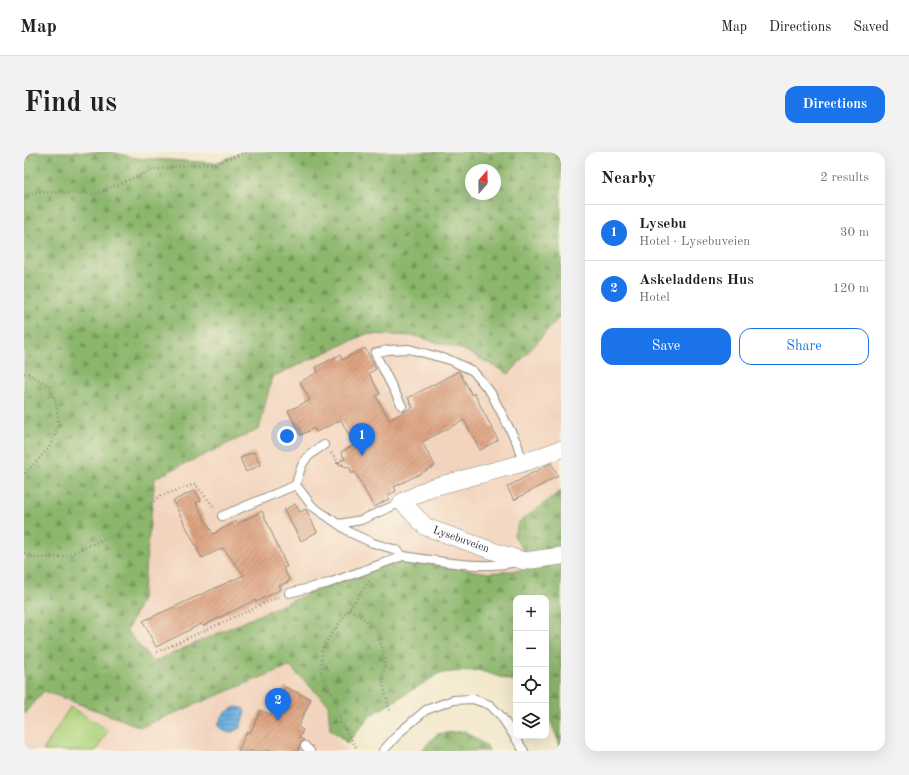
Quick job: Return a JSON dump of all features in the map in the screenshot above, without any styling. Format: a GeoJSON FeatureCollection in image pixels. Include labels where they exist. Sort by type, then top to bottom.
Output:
{"type":"FeatureCollection","features":[{"type":"Feature","properties":{"kind":"street"},"geometry":{"type":"LineString","coordinates":[[402,502],[430,488],[523,463],[561,449]]}},
{"type":"Feature","properties":{"kind":"street","name":"Lysebuveien"},"geometry":{"type":"LineString","coordinates":[[402,502],[426,527],[524,561],[561,556]]}},
{"type":"Feature","properties":{"kind":"lane"},"geometry":{"type":"LineString","coordinates":[[402,406],[375,353],[388,350],[409,349],[450,360],[473,372],[491,393],[517,443],[523,463]]}},
{"type":"Feature","properties":{"kind":"lane"},"geometry":{"type":"LineString","coordinates":[[296,486],[300,467],[308,454],[324,445]]}},
{"type":"Feature","properties":{"kind":"lane"},"geometry":{"type":"LineString","coordinates":[[222,516],[296,486]]}},
{"type":"Feature","properties":{"kind":"lane"},"geometry":{"type":"LineString","coordinates":[[296,486],[312,506],[351,533],[373,543],[397,550],[403,556]]}},
{"type":"Feature","properties":{"kind":"lane"},"geometry":{"type":"LineString","coordinates":[[339,524],[361,520],[402,502]]}},
{"type":"Feature","properties":{"kind":"lane"},"geometry":{"type":"LineString","coordinates":[[289,593],[329,583],[383,562],[403,556],[468,565],[501,565],[524,561]]}},
{"type":"Feature","properties":{"kind":"lane"},"geometry":{"type":"LineString","coordinates":[[383,751],[400,732],[426,710],[454,700],[473,699],[490,705],[501,716],[524,751]]}},
{"type":"Feature","properties":{"kind":"path"},"geometry":{"type":"LineString","coordinates":[[24,196],[37,192],[95,194],[153,170],[215,163],[247,152]]}},
{"type":"Feature","properties":{"kind":"path"},"geometry":{"type":"LineString","coordinates":[[24,373],[29,374],[49,386],[56,402],[59,425],[49,448],[24,475]]}},
{"type":"Feature","properties":{"kind":"path"},"geometry":{"type":"LineString","coordinates":[[324,445],[340,464],[345,464]]}},
{"type":"Feature","properties":{"kind":"path"},"geometry":{"type":"LineString","coordinates":[[24,553],[36,558],[63,557],[114,535],[160,496],[195,484],[222,516]]}},
{"type":"Feature","properties":{"kind":"path"},"geometry":{"type":"LineString","coordinates":[[356,747],[341,723],[337,704],[321,673],[322,651],[325,643],[383,562]]}},
{"type":"Feature","properties":{"kind":"path"},"geometry":{"type":"LineString","coordinates":[[157,652],[289,593]]}},
{"type":"Feature","properties":{"kind":"path"},"geometry":{"type":"LineString","coordinates":[[350,609],[376,628],[384,658],[383,684],[390,712]]}},
{"type":"Feature","properties":{"kind":"shaded area"},"geometry":{"type":"Polygon","coordinates":[[[561,315],[561,491],[519,522],[534,569],[489,573],[388,558],[153,662],[127,631],[142,599],[155,478],[259,429],[272,377],[366,334],[415,336],[464,350],[509,374],[561,315]]]}},
{"type":"Feature","properties":{"kind":"shaded area"},"geometry":{"type":"Polygon","coordinates":[[[289,666],[328,705],[330,729],[346,751],[24,751],[24,714],[44,690],[141,727],[289,666]]]}},
{"type":"Feature","properties":{"kind":"green space"},"geometry":{"type":"Polygon","coordinates":[[[26,152],[111,152],[137,158],[216,163],[243,152],[561,152],[561,315],[509,374],[464,350],[415,336],[366,334],[272,377],[259,429],[155,478],[142,599],[127,631],[153,662],[388,558],[489,573],[533,569],[514,535],[519,522],[561,491],[561,748],[549,717],[549,595],[513,595],[513,681],[478,670],[440,673],[370,716],[347,743],[330,729],[328,704],[289,666],[141,727],[44,691],[24,714],[24,154],[26,152]]]}},
{"type":"Feature","properties":{"kind":"green space"},"geometry":{"type":"Polygon","coordinates":[[[70,707],[108,730],[96,751],[43,751],[70,707]]]}},
{"type":"Feature","properties":{"kind":"green space"},"geometry":{"type":"Polygon","coordinates":[[[465,731],[488,747],[489,751],[421,751],[437,734],[465,731]]]}},
{"type":"Feature","properties":{"kind":"water"},"geometry":{"type":"Polygon","coordinates":[[[237,707],[243,708],[245,712],[240,728],[230,733],[224,731],[218,726],[221,719],[228,711],[237,707]]]}},
{"type":"Feature","properties":{"kind":"building"},"geometry":{"type":"Polygon","coordinates":[[[365,348],[376,369],[369,373],[380,394],[376,396],[389,420],[413,407],[408,398],[459,371],[472,395],[474,393],[498,440],[480,450],[464,420],[422,442],[435,466],[394,487],[396,491],[387,496],[389,499],[374,507],[355,472],[352,474],[350,468],[336,463],[345,459],[341,452],[354,445],[341,420],[316,432],[314,428],[301,435],[288,411],[310,400],[300,382],[318,372],[316,367],[340,355],[342,360],[365,348]]]}},
{"type":"Feature","properties":{"kind":"building"},"geometry":{"type":"Polygon","coordinates":[[[254,452],[260,465],[246,472],[240,458],[254,452]]]}},
{"type":"Feature","properties":{"kind":"building"},"geometry":{"type":"Polygon","coordinates":[[[551,463],[558,476],[514,500],[507,487],[551,463]]]}},
{"type":"Feature","properties":{"kind":"building"},"geometry":{"type":"Polygon","coordinates":[[[195,490],[201,501],[196,503],[213,534],[236,521],[237,524],[262,511],[287,567],[283,568],[290,581],[279,586],[281,589],[256,602],[255,600],[203,626],[201,624],[156,647],[143,621],[244,575],[223,548],[202,558],[173,501],[195,490]]]}},
{"type":"Feature","properties":{"kind":"building"},"geometry":{"type":"Polygon","coordinates":[[[295,504],[300,512],[306,509],[317,532],[301,541],[284,510],[295,504]]]}},
{"type":"Feature","properties":{"kind":"building"},"geometry":{"type":"Polygon","coordinates":[[[285,687],[311,699],[298,727],[303,730],[299,738],[304,740],[300,744],[298,751],[238,751],[247,732],[250,733],[261,710],[271,715],[285,687]]]}},
{"type":"Feature","properties":{"kind":"place","name":"Lysebu"},"geometry":{"type":"Point","coordinates":[362,456]}},
{"type":"Feature","properties":{"kind":"place","name":"Askeladdens Hus"},"geometry":{"type":"Point","coordinates":[278,721]}}]}
